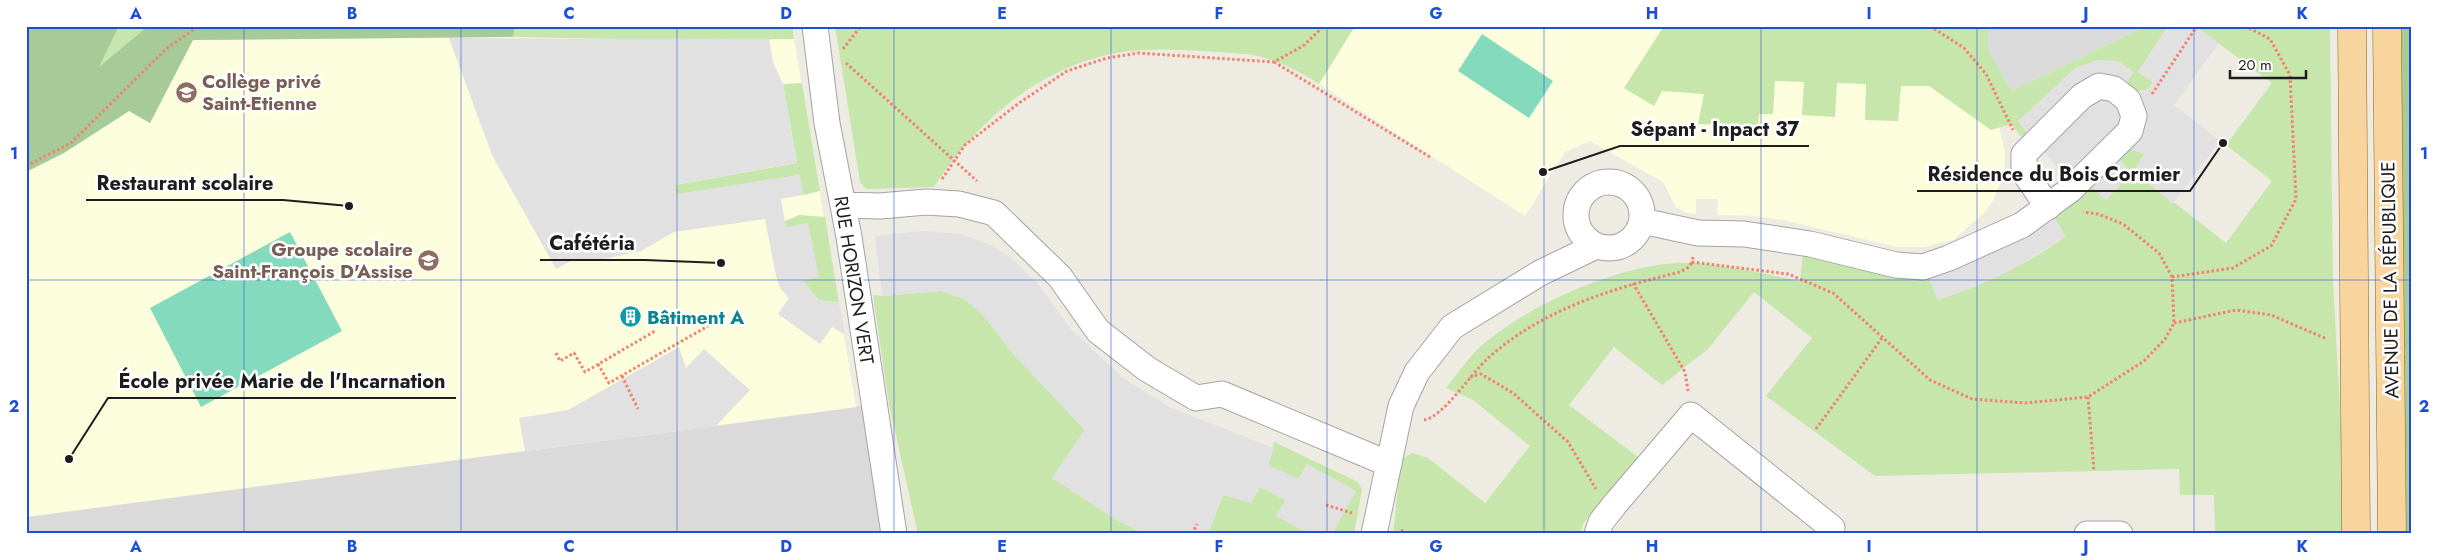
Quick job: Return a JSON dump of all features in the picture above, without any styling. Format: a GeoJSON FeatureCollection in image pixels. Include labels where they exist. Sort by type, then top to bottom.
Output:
{"type":"FeatureCollection","features":[{"type":"Feature","properties":{"kind":"main road","name":"AVENUE DE LA RÉPUBLIQUE"},"geometry":{"type":"LineString","coordinates":[[2352,26],[2356,534]]}},
{"type":"Feature","properties":{"kind":"main road","name":"AVENUE DE LA RÉPUBLIQUE"},"geometry":{"type":"LineString","coordinates":[[2387,26],[2392,534]]}},
{"type":"Feature","properties":{"kind":"street","name":"RUE HORIZON VERT"},"geometry":{"type":"LineString","coordinates":[[815,26],[828,123],[843,205],[894,534]]}},
{"type":"Feature","properties":{"kind":"street"},"geometry":{"type":"LineString","coordinates":[[1642,221],[1698,233],[1744,234],[1810,244],[1896,265],[1923,267],[1949,258],[2022,225],[2048,207],[2070,190],[2130,131],[2134,116],[2128,100],[2114,89],[2099,86],[2082,96],[2024,154],[2024,172],[2048,207]]}},
{"type":"Feature","properties":{"kind":"street"},"geometry":{"type":"LineString","coordinates":[[1614,181],[1625,185],[1639,200],[1642,221],[1635,236],[1628,242],[1613,248],[1596,246],[1583,236],[1576,221],[1578,200],[1593,185],[1614,181]]}},
{"type":"Feature","properties":{"kind":"street"},"geometry":{"type":"LineString","coordinates":[[843,205],[880,206],[926,202],[959,204],[994,213],[1060,277],[1098,331],[1147,369],[1196,398],[1222,394],[1389,464]]}},
{"type":"Feature","properties":{"kind":"street"},"geometry":{"type":"LineString","coordinates":[[1374,534],[1402,406],[1417,372],[1452,327],[1540,273],[1596,246]]}},
{"type":"Feature","properties":{"kind":"street"},"geometry":{"type":"LineString","coordinates":[[1596,534],[1601,522],[1616,503],[1691,415],[1832,532]]}},
{"type":"Feature","properties":{"kind":"street"},"geometry":{"type":"LineString","coordinates":[[2087,534],[2120,534]]}},
{"type":"Feature","properties":{"kind":"path"},"geometry":{"type":"LineString","coordinates":[[26,166],[71,143],[166,49],[197,27],[203,26]]}},
{"type":"Feature","properties":{"kind":"path"},"geometry":{"type":"LineString","coordinates":[[838,56],[862,26]]}},
{"type":"Feature","properties":{"kind":"path"},"geometry":{"type":"LineString","coordinates":[[1274,62],[1303,46],[1324,26]]}},
{"type":"Feature","properties":{"kind":"path"},"geometry":{"type":"LineString","coordinates":[[1930,26],[1964,48],[1986,74],[2024,154]]}},
{"type":"Feature","properties":{"kind":"path"},"geometry":{"type":"LineString","coordinates":[[2134,116],[2153,92],[2197,26]]}},
{"type":"Feature","properties":{"kind":"path"},"geometry":{"type":"LineString","coordinates":[[2172,277],[2233,268],[2271,246],[2296,199],[2290,75],[2270,38],[2245,26]]}},
{"type":"Feature","properties":{"kind":"path"},"geometry":{"type":"LineString","coordinates":[[926,202],[965,145],[1019,103],[1067,71],[1108,58],[1139,52],[1274,62],[1430,157]]}},
{"type":"Feature","properties":{"kind":"path"},"geometry":{"type":"LineString","coordinates":[[845,62],[983,186]]}},
{"type":"Feature","properties":{"kind":"path"},"geometry":{"type":"LineString","coordinates":[[1692,262],[1788,274],[1833,293],[1930,380],[1972,400],[2025,403],[2088,396],[2144,361],[2165,339],[2174,323],[2172,277],[2159,252],[2123,224],[2098,214],[2048,207]]}},
{"type":"Feature","properties":{"kind":"path"},"geometry":{"type":"LineString","coordinates":[[1416,420],[1427,420],[1438,413],[1470,377],[1506,343],[1546,318],[1568,306],[1633,284],[1680,272],[1688,267],[1692,262],[1698,233]]}},
{"type":"Feature","properties":{"kind":"path"},"geometry":{"type":"LineString","coordinates":[[1633,284],[1685,372]]}},
{"type":"Feature","properties":{"kind":"path"},"geometry":{"type":"LineString","coordinates":[[2174,323],[2236,310],[2271,315],[2356,352]]}},
{"type":"Feature","properties":{"kind":"path"},"geometry":{"type":"LineString","coordinates":[[598,364],[609,383],[708,326]]}},
{"type":"Feature","properties":{"kind":"path"},"geometry":{"type":"LineString","coordinates":[[556,353],[560,361],[574,353],[585,372],[655,331]]}},
{"type":"Feature","properties":{"kind":"path"},"geometry":{"type":"LineString","coordinates":[[1816,429],[1882,338]]}},
{"type":"Feature","properties":{"kind":"path"},"geometry":{"type":"LineString","coordinates":[[1470,377],[1481,374],[1513,393],[1568,442],[1596,490],[1616,503]]}},
{"type":"Feature","properties":{"kind":"path"},"geometry":{"type":"LineString","coordinates":[[622,376],[638,409]]}},
{"type":"Feature","properties":{"kind":"path"},"geometry":{"type":"LineString","coordinates":[[2088,396],[2094,471]]}},
{"type":"Feature","properties":{"kind":"path"},"geometry":{"type":"LineString","coordinates":[[1192,534],[1197,524]]}},
{"type":"Feature","properties":{"kind":"shaded area"},"geometry":{"type":"Polygon","coordinates":[[[1355,26],[1722,26],[1963,59],[1999,125],[2005,152],[2004,173],[1993,201],[1983,214],[1953,240],[1924,247],[1897,247],[1783,220],[1754,216],[1717,215],[1718,199],[1696,199],[1696,214],[1686,213],[1676,207],[1663,182],[1590,141],[1565,152],[1525,216],[1319,84],[1355,26]]]}},
{"type":"Feature","properties":{"kind":"shaded area"},"geometry":{"type":"Polygon","coordinates":[[[1988,26],[2146,26],[2012,91],[1988,50],[1988,26]]]}},
{"type":"Feature","properties":{"kind":"shaded area"},"geometry":{"type":"Polygon","coordinates":[[[2168,26],[2195,26],[2219,43],[2174,105],[2220,141],[2173,204],[2134,171],[2144,154],[2130,149],[2123,152],[2118,157],[2132,173],[2106,200],[2090,185],[2067,179],[2018,121],[2075,68],[2098,60],[2118,61],[2134,72],[2124,87],[2132,92],[2140,93],[2148,89],[2153,82],[2138,72],[2168,26]]]}},
{"type":"Feature","properties":{"kind":"shaded area","name":"Groupe scolaire Saint-François D'Assise"},"geometry":{"type":"Polygon","coordinates":[[[513,37],[667,40],[794,39],[856,407],[26,517],[26,172],[64,153],[129,111],[150,123],[193,40],[513,37]]]}},
{"type":"Feature","properties":{"kind":"shaded area"},"geometry":{"type":"Polygon","coordinates":[[[449,38],[769,39],[773,62],[783,84],[797,163],[675,185],[676,194],[800,175],[803,195],[781,199],[786,228],[808,223],[819,277],[803,281],[819,300],[839,303],[845,335],[832,327],[820,344],[778,314],[789,298],[780,288],[776,276],[765,219],[674,232],[641,251],[601,260],[571,261],[556,269],[492,155],[449,38]]]}},
{"type":"Feature","properties":{"kind":"shaded area"},"geometry":{"type":"Polygon","coordinates":[[[2052,213],[2066,237],[2011,270],[1973,288],[1938,300],[1928,275],[2052,213]]]}},
{"type":"Feature","properties":{"kind":"shaded area"},"geometry":{"type":"Polygon","coordinates":[[[924,231],[960,234],[988,244],[1010,257],[1037,283],[1071,329],[1123,378],[1171,408],[1274,448],[1268,465],[1298,479],[1307,464],[1356,491],[1332,534],[1310,534],[1276,516],[1286,500],[1260,487],[1251,503],[1223,495],[1208,534],[1145,534],[1117,520],[1052,478],[1085,430],[1015,356],[981,313],[964,299],[941,291],[882,296],[875,236],[924,231]]]}},
{"type":"Feature","properties":{"kind":"shaded area"},"geometry":{"type":"Polygon","coordinates":[[[679,347],[686,368],[704,349],[750,390],[716,426],[525,451],[519,418],[568,410],[679,347]]]}},
{"type":"Feature","properties":{"kind":"shaded area"},"geometry":{"type":"Polygon","coordinates":[[[873,402],[894,534],[26,534],[26,517],[856,407],[873,402]]]}},
{"type":"Feature","properties":{"kind":"green space"},"geometry":{"type":"Polygon","coordinates":[[[26,26],[119,26],[99,67],[148,26],[515,26],[513,37],[193,40],[150,123],[129,111],[64,153],[26,172],[26,26]]]}},
{"type":"Feature","properties":{"kind":"green space"},"geometry":{"type":"Polygon","coordinates":[[[119,26],[148,26],[98,68],[119,26]]]}},
{"type":"Feature","properties":{"kind":"green space"},"geometry":{"type":"Polygon","coordinates":[[[515,26],[792,26],[794,39],[667,40],[513,37],[515,26]]]}},
{"type":"Feature","properties":{"kind":"green space"},"geometry":{"type":"Polygon","coordinates":[[[835,26],[1355,26],[1319,84],[1285,65],[1248,54],[1145,50],[1111,54],[1083,62],[1057,73],[1009,103],[968,142],[934,187],[866,189],[860,182],[835,26]]]}},
{"type":"Feature","properties":{"kind":"green space"},"geometry":{"type":"Polygon","coordinates":[[[1664,26],[1988,26],[1988,50],[2012,91],[2146,26],[2168,26],[2138,72],[2153,82],[2148,89],[2018,121],[2029,135],[2024,140],[2011,124],[1991,130],[1929,86],[1901,86],[1898,121],[1865,120],[1866,84],[1837,83],[1835,117],[1802,115],[1804,82],[1775,81],[1773,114],[1759,114],[1758,126],[1698,124],[1704,94],[1662,91],[1654,106],[1624,88],[1664,26]]]}},
{"type":"Feature","properties":{"kind":"green space"},"geometry":{"type":"Polygon","coordinates":[[[2195,26],[2330,26],[2333,283],[2343,461],[2342,534],[2215,534],[2214,495],[2180,495],[2179,469],[1875,476],[1766,396],[1812,338],[1754,292],[1708,349],[1662,385],[1614,347],[1569,405],[1638,457],[1583,524],[1580,534],[1393,534],[1401,460],[1412,453],[1428,458],[1485,503],[1530,446],[1473,400],[1446,388],[1467,361],[1492,337],[1532,311],[1579,288],[1604,279],[1653,266],[1690,263],[1738,269],[1800,281],[1803,253],[1928,275],[1938,300],[2004,273],[2036,256],[2065,237],[2052,213],[2090,185],[2106,200],[2117,157],[2130,149],[2145,154],[2134,171],[2226,243],[2272,181],[2226,145],[2272,83],[2195,26]]]}},
{"type":"Feature","properties":{"kind":"green space"},"geometry":{"type":"Polygon","coordinates":[[[2387,26],[2412,26],[2412,534],[2392,534],[2387,26]]]}},
{"type":"Feature","properties":{"kind":"green space"},"geometry":{"type":"Polygon","coordinates":[[[1482,34],[1553,81],[1529,118],[1458,71],[1482,34]]]}},
{"type":"Feature","properties":{"kind":"green space"},"geometry":{"type":"Polygon","coordinates":[[[802,83],[820,191],[803,195],[799,175],[676,195],[675,185],[797,163],[783,84],[802,83]]]}},
{"type":"Feature","properties":{"kind":"green space"},"geometry":{"type":"Polygon","coordinates":[[[799,215],[825,217],[839,303],[819,300],[803,281],[808,223],[786,228],[785,221],[799,215]]]}},
{"type":"Feature","properties":{"kind":"green space"},"geometry":{"type":"Polygon","coordinates":[[[290,232],[342,331],[201,407],[150,308],[290,232]]]}},
{"type":"Feature","properties":{"kind":"green space"},"geometry":{"type":"Polygon","coordinates":[[[941,291],[964,299],[981,313],[1015,356],[1085,430],[1052,478],[1117,520],[1145,534],[918,534],[889,404],[873,295],[882,296],[941,291]]]}},
{"type":"Feature","properties":{"kind":"green space"},"geometry":{"type":"Polygon","coordinates":[[[1274,442],[1358,482],[1362,490],[1354,534],[1332,534],[1355,491],[1307,464],[1299,480],[1268,465],[1274,442]]]}},
{"type":"Feature","properties":{"kind":"green space"},"geometry":{"type":"Polygon","coordinates":[[[1260,487],[1286,500],[1276,516],[1310,534],[1208,534],[1223,495],[1260,487]]]}},
{"type":"Feature","properties":{"kind":"place","name":"Collège privé Saint-Etienne"},"geometry":{"type":"Point","coordinates":[186,92]}},
{"type":"Feature","properties":{"kind":"place","name":"Résidence du Bois Cormier"},"geometry":{"type":"Point","coordinates":[2223,143]}},
{"type":"Feature","properties":{"kind":"place","name":"Sépant - Inpact 37"},"geometry":{"type":"Point","coordinates":[1543,172]}},
{"type":"Feature","properties":{"kind":"place","name":"Restaurant scolaire"},"geometry":{"type":"Point","coordinates":[349,206]}},
{"type":"Feature","properties":{"kind":"place","name":"Groupe scolaire Saint-François D'Assise"},"geometry":{"type":"Point","coordinates":[429,260]}},
{"type":"Feature","properties":{"kind":"place","name":"Cafétéria"},"geometry":{"type":"Point","coordinates":[721,263]}},
{"type":"Feature","properties":{"kind":"place","name":"Bâtiment A"},"geometry":{"type":"Point","coordinates":[631,317]}},
{"type":"Feature","properties":{"kind":"place","name":"École privée Marie de l'Incarnation"},"geometry":{"type":"Point","coordinates":[69,459]}}]}
